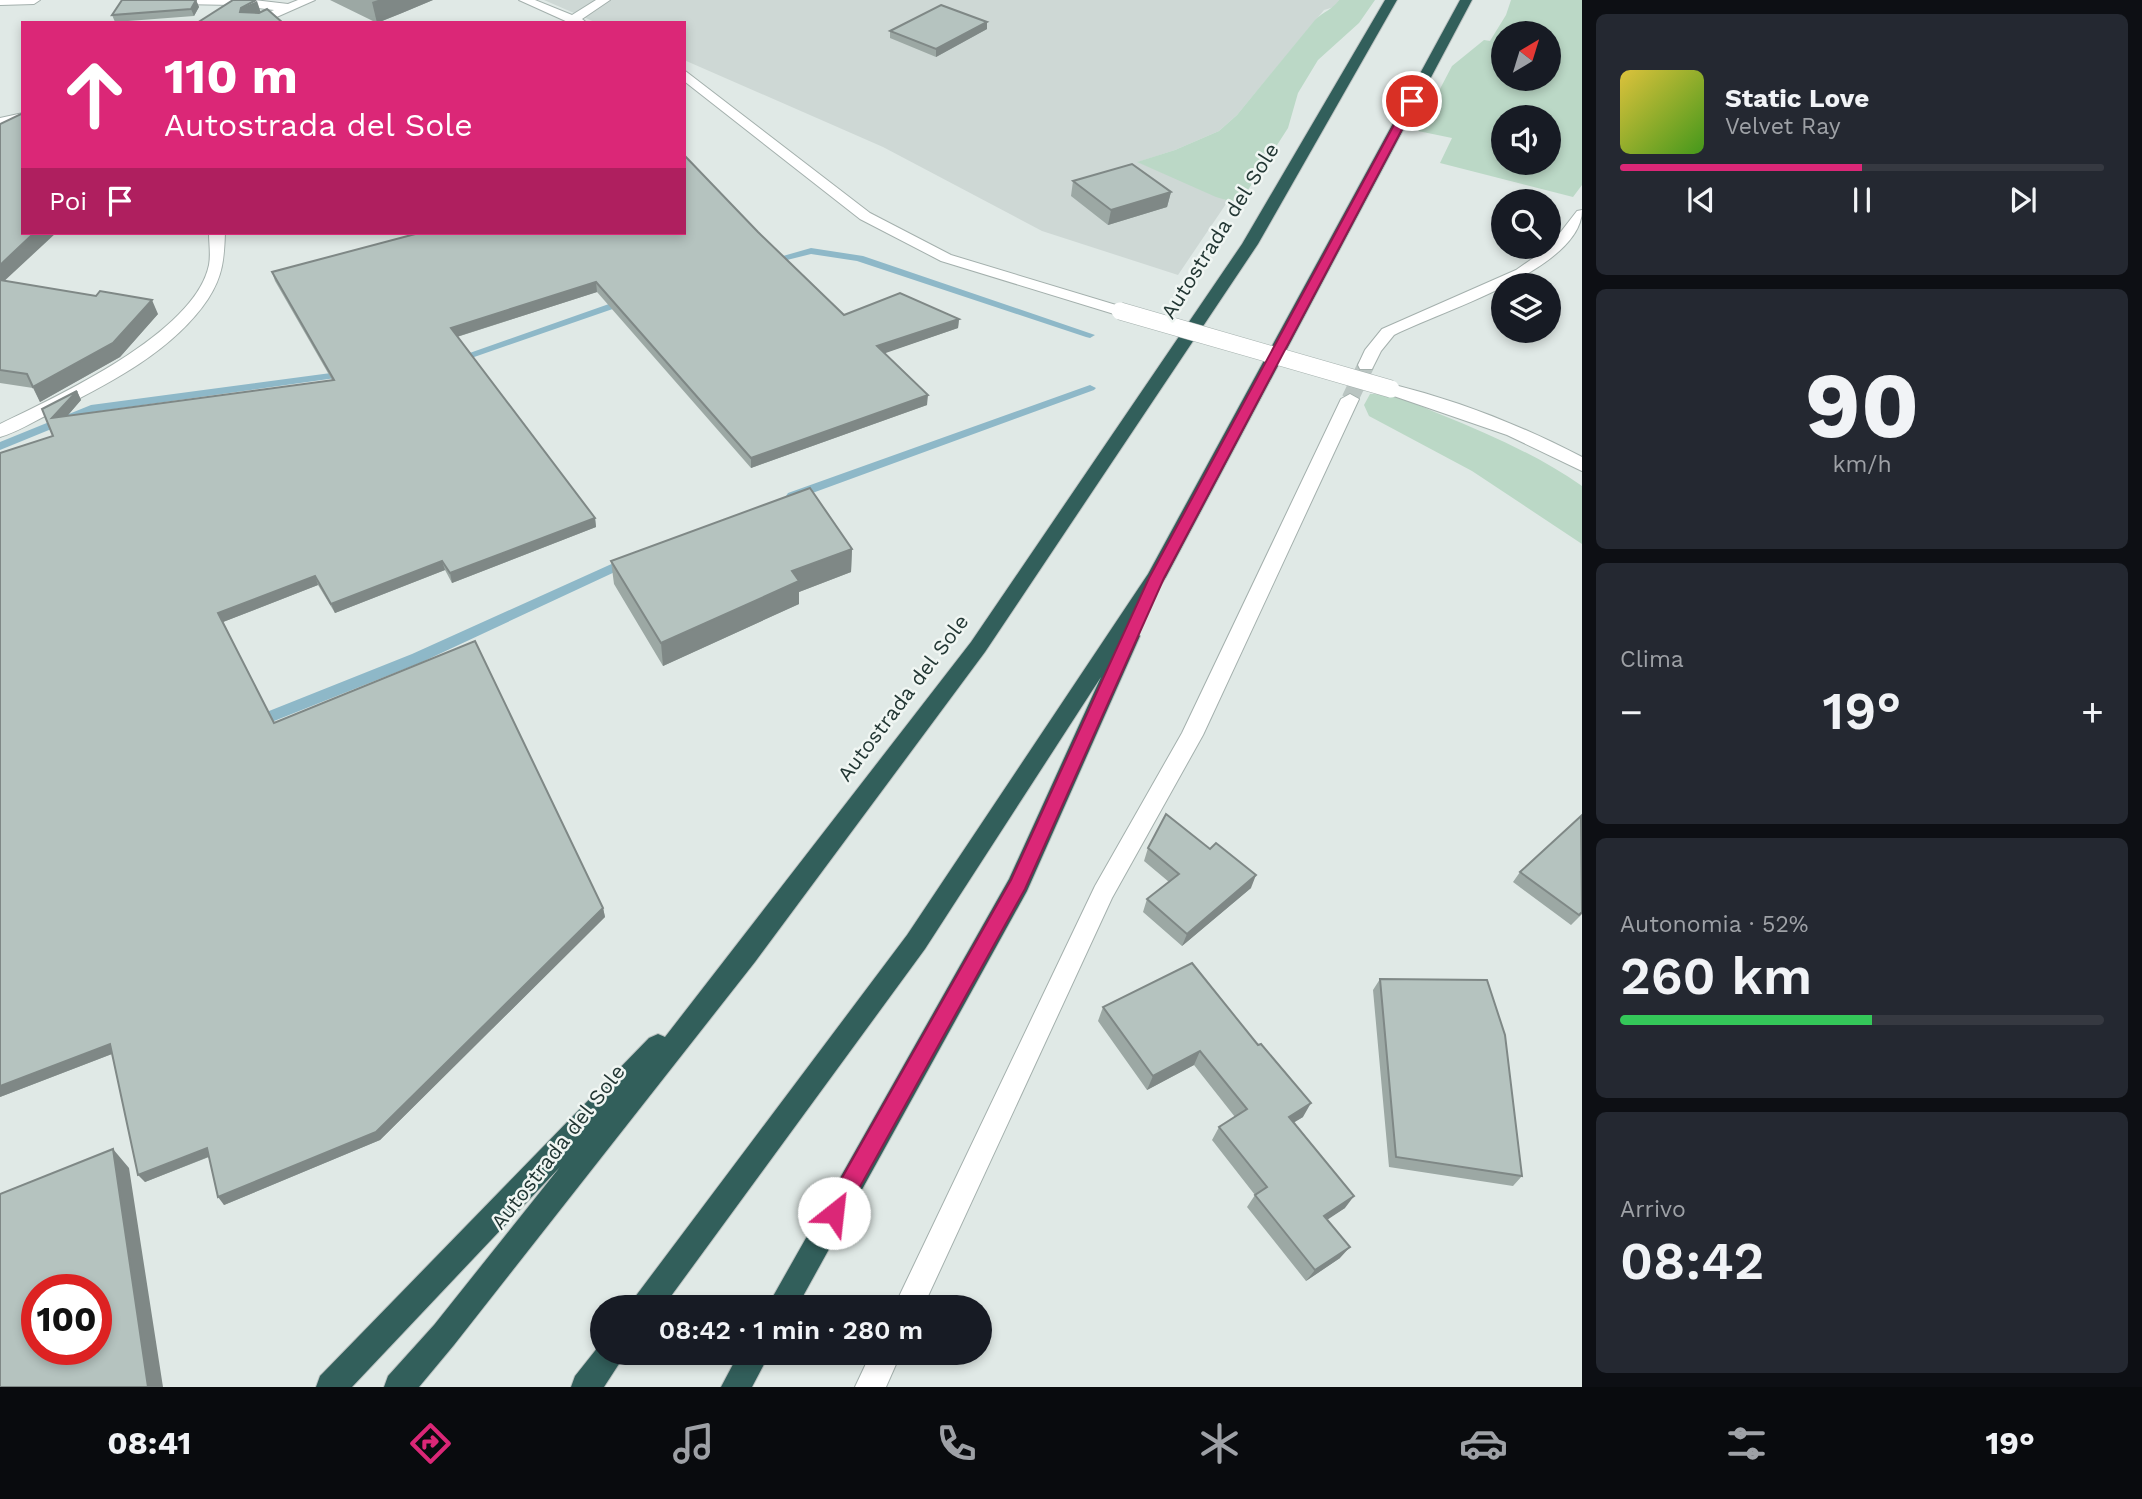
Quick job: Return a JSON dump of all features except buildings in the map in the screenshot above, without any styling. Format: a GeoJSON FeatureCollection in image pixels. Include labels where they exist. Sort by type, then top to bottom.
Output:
{"type":"FeatureCollection","features":[{"type":"Feature","properties":{"kind":"highway","name":"Autostrada del Sole"},"geometry":{"type":"LineString","coordinates":[[399,1387],[444,1335],[746,954],[978,648],[1250,244],[1391,0]]}},
{"type":"Feature","properties":{"kind":"highway"},"geometry":{"type":"LineString","coordinates":[[788,1295],[1018,884],[1156,578],[1466,0]]}},
{"type":"Feature","properties":{"kind":"highway"},"geometry":{"type":"LineString","coordinates":[[654,1295],[916,942],[1156,578]]}},
{"type":"Feature","properties":{"kind":"highway"},"geometry":{"type":"LineString","coordinates":[[331,1387],[746,954]]}},
{"type":"Feature","properties":{"kind":"highway"},"geometry":{"type":"LineString","coordinates":[[586,1387],[602,1365]]}},
{"type":"Feature","properties":{"kind":"highway"},"geometry":{"type":"LineString","coordinates":[[736,1387],[748,1365]]}},
{"type":"Feature","properties":{"kind":"street"},"geometry":{"type":"LineString","coordinates":[[0,1],[34,0]]}},
{"type":"Feature","properties":{"kind":"street"},"geometry":{"type":"LineString","coordinates":[[182,0],[233,1],[289,8]]}},
{"type":"Feature","properties":{"kind":"street"},"geometry":{"type":"LineString","coordinates":[[257,21],[309,0]]}},
{"type":"Feature","properties":{"kind":"street"},"geometry":{"type":"LineString","coordinates":[[525,0],[577,21],[604,0]]}},
{"type":"Feature","properties":{"kind":"street"},"geometry":{"type":"LineString","coordinates":[[686,76],[865,216],[946,258],[1461,411],[1525,437],[1582,465]]}},
{"type":"Feature","properties":{"kind":"street"},"geometry":{"type":"LineString","coordinates":[[0,122],[21,117]]}},
{"type":"Feature","properties":{"kind":"street"},"geometry":{"type":"LineString","coordinates":[[1366,365],[1373,350],[1388,332],[1416,317],[1521,273],[1550,253],[1582,214]]}},
{"type":"Feature","properties":{"kind":"street"},"geometry":{"type":"LineString","coordinates":[[0,431],[136,359],[174,329],[197,304],[216,269],[217,235]]}},
{"type":"Feature","properties":{"kind":"street"},"geometry":{"type":"LineString","coordinates":[[914,1295],[1102,893],[1192,735],[1350,399]]}},
{"type":"Feature","properties":{"kind":"street"},"geometry":{"type":"LineString","coordinates":[[870,1387],[880,1365]]}},
{"type":"Feature","properties":{"kind":"shaded area"},"geometry":{"type":"Polygon","coordinates":[[[544,0],[1339,0],[1334,7],[1324,10],[1237,115],[1219,131],[1138,162],[1228,201],[1178,275],[1042,231],[883,147],[686,61],[686,21],[592,21],[544,0]]]}},
{"type":"Feature","properties":{"kind":"green space"},"geometry":{"type":"Polygon","coordinates":[[[1339,0],[1375,0],[1359,23],[1318,60],[1298,93],[1288,128],[1239,204],[1216,197],[1137,162],[1175,150],[1219,131],[1237,115],[1315,20],[1339,0]]]}},
{"type":"Feature","properties":{"kind":"green space"},"geometry":{"type":"Polygon","coordinates":[[[1511,0],[1582,0],[1582,185],[1573,197],[1561,194],[1561,189],[1542,189],[1440,163],[1452,138],[1418,131],[1452,66],[1484,40],[1491,39],[1491,91],[1561,91],[1561,21],[1502,21],[1511,0]]]}},
{"type":"Feature","properties":{"kind":"green space"},"geometry":{"type":"Polygon","coordinates":[[[1370,394],[1407,400],[1478,430],[1532,456],[1582,486],[1582,544],[1472,471],[1369,416],[1364,405],[1370,394]]]}},
{"type":"Feature","properties":{"kind":"waterway"},"geometry":{"type":"LineString","coordinates":[[767,262],[811,251],[859,258],[1090,335]]}},
{"type":"Feature","properties":{"kind":"waterway"},"geometry":{"type":"LineString","coordinates":[[453,361],[626,301]]}},
{"type":"Feature","properties":{"kind":"waterway"},"geometry":{"type":"LineString","coordinates":[[0,446],[91,409],[346,374]]}},
{"type":"Feature","properties":{"kind":"waterway"},"geometry":{"type":"LineString","coordinates":[[792,496],[1090,388]]}},
{"type":"Feature","properties":{"kind":"waterway"},"geometry":{"type":"LineString","coordinates":[[254,723],[417,658],[627,561]]}},
{"type":"Feature","properties":{"kind":"tunnel"},"geometry":{"type":"LineString","coordinates":[[1350,399],[1366,365]]}},
{"type":"Feature","properties":{"kind":"route"},"geometry":{"type":"LineString","coordinates":[[834,1213],[1018,884],[1156,578],[1412,101]]}}]}
